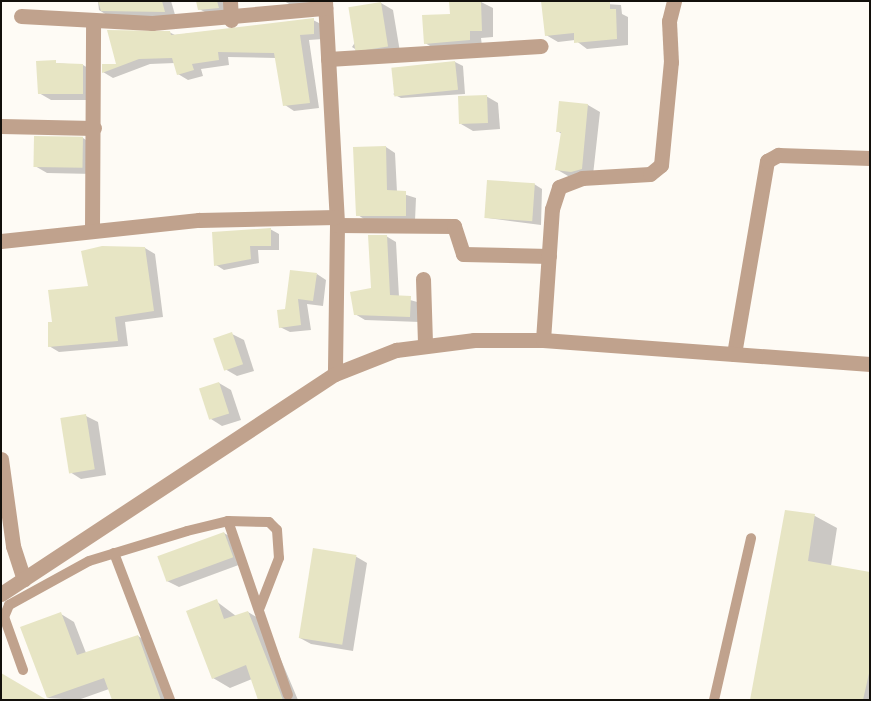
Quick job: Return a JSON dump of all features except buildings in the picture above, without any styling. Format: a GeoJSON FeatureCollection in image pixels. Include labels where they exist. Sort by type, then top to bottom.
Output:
{"type":"FeatureCollection","features":[{"type":"Feature","properties":{"kind":"street"},"geometry":{"type":"LineString","coordinates":[[230,1],[231,20]]}},
{"type":"Feature","properties":{"kind":"street"},"geometry":{"type":"LineString","coordinates":[[543,340],[552,209],[559,187],[582,178],[650,174],[661,165],[671,62],[668,21],[674,1]]}},
{"type":"Feature","properties":{"kind":"street"},"geometry":{"type":"LineString","coordinates":[[21,16],[152,24],[231,20],[325,5],[336,221],[335,374]]}},
{"type":"Feature","properties":{"kind":"street"},"geometry":{"type":"LineString","coordinates":[[92,230],[94,128],[93,20]]}},
{"type":"Feature","properties":{"kind":"street"},"geometry":{"type":"LineString","coordinates":[[328,59],[541,46]]}},
{"type":"Feature","properties":{"kind":"street"},"geometry":{"type":"LineString","coordinates":[[1,126],[94,128]]}},
{"type":"Feature","properties":{"kind":"street"},"geometry":{"type":"LineString","coordinates":[[734,354],[767,162],[778,155],[870,158]]}},
{"type":"Feature","properties":{"kind":"street"},"geometry":{"type":"LineString","coordinates":[[1,241],[92,230],[251,217],[454,226],[464,254],[550,256]]}},
{"type":"Feature","properties":{"kind":"street"},"geometry":{"type":"LineString","coordinates":[[423,279],[426,344]]}},
{"type":"Feature","properties":{"kind":"street"},"geometry":{"type":"LineString","coordinates":[[1,594],[335,374],[387,353],[426,344],[543,340],[870,364]]}},
{"type":"Feature","properties":{"kind":"street"},"geometry":{"type":"LineString","coordinates":[[1,459],[13,546],[24,579]]}},
{"type":"Feature","properties":{"kind":"lane"},"geometry":{"type":"LineString","coordinates":[[228,521],[260,607],[288,695]]}},
{"type":"Feature","properties":{"kind":"lane"},"geometry":{"type":"LineString","coordinates":[[23,670],[4,617],[9,605],[55,577],[114,553],[228,521],[269,522],[277,530],[279,558],[260,607]]}},
{"type":"Feature","properties":{"kind":"lane"},"geometry":{"type":"LineString","coordinates":[[714,700],[751,538]]}},
{"type":"Feature","properties":{"kind":"lane"},"geometry":{"type":"LineString","coordinates":[[114,553],[170,700]]}}]}
